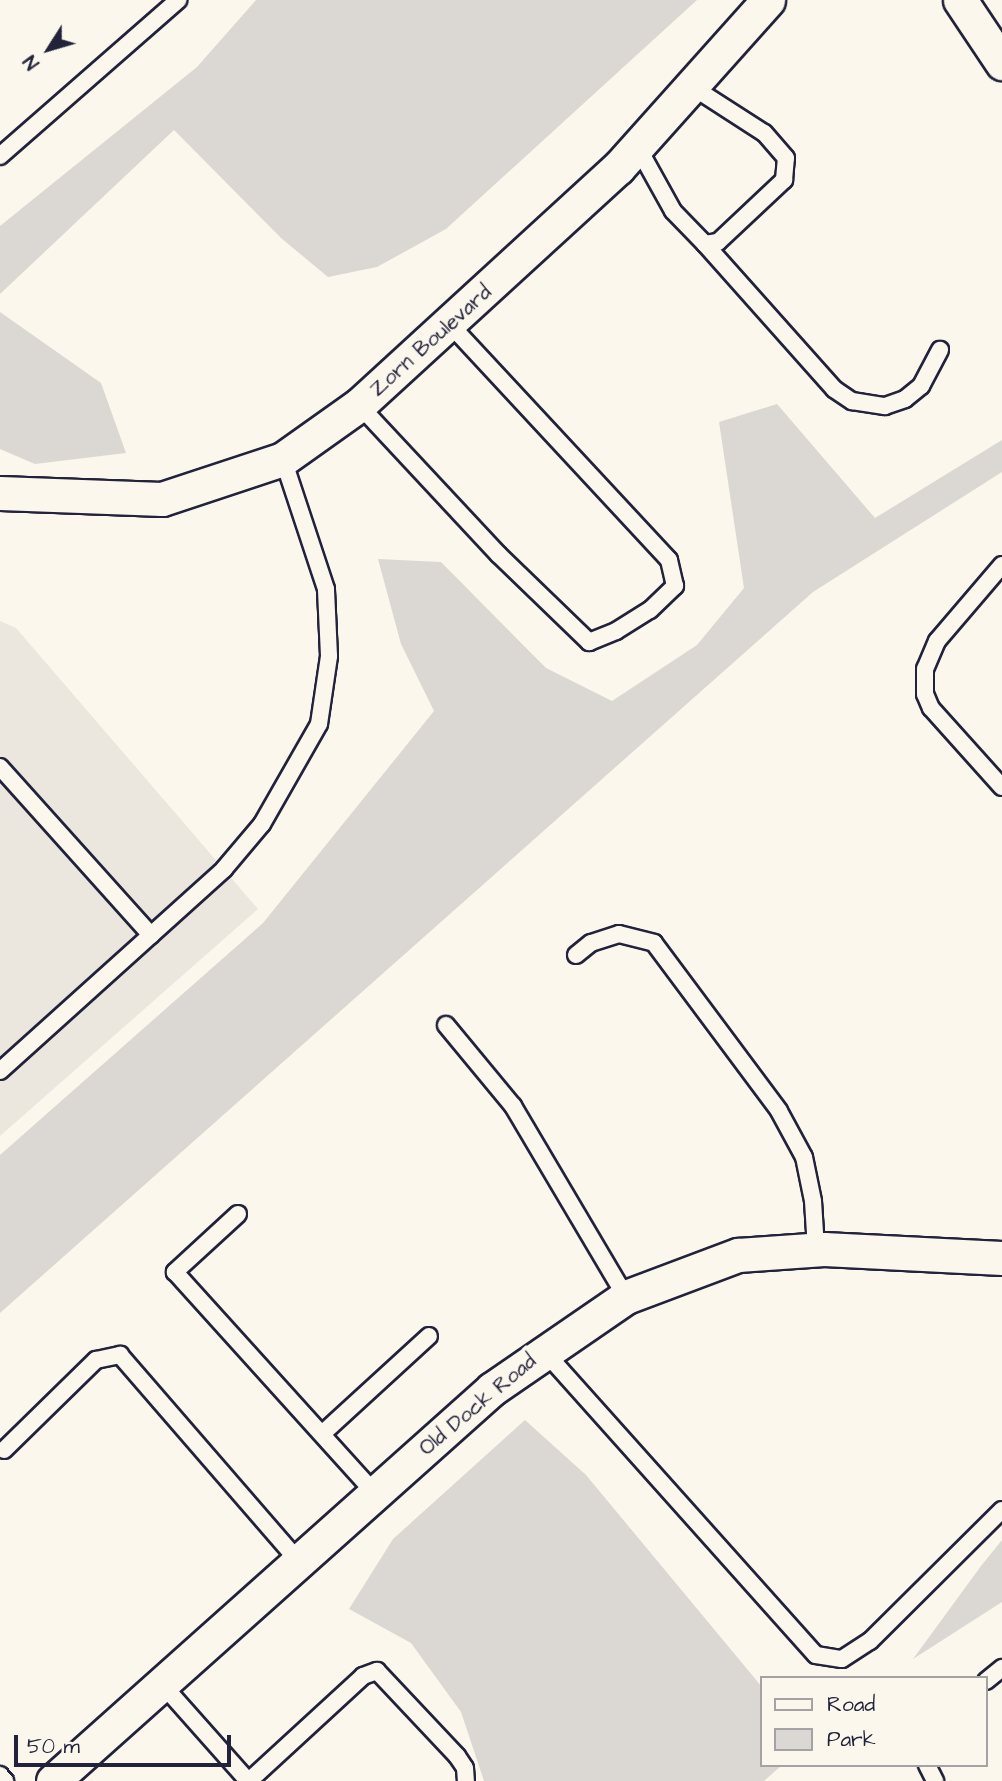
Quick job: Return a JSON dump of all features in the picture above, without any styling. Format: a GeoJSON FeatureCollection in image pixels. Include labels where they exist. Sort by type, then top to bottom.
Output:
{"type":"FeatureCollection","features":[{"type":"Feature","properties":{"kind":"street","name":"Zorn Boulevard"},"geometry":{"type":"LineString","coordinates":[[0,493],[162,499],[284,459],[359,405],[450,324],[637,146],[768,0]]}},
{"type":"Feature","properties":{"kind":"street"},"geometry":{"type":"LineString","coordinates":[[960,0],[976,18],[1002,63]]}},
{"type":"Feature","properties":{"kind":"street","name":"Old Dock Road"},"geometry":{"type":"LineString","coordinates":[[53,1781],[375,1493],[543,1350],[626,1297],[738,1255],[816,1249],[1002,1258]]}},
{"type":"Feature","properties":{"kind":"lane"},"geometry":{"type":"LineString","coordinates":[[0,156],[178,0]]}},
{"type":"Feature","properties":{"kind":"lane"},"geometry":{"type":"LineString","coordinates":[[691,86],[764,133],[786,158],[788,168],[784,180],[718,242],[705,244]]}},
{"type":"Feature","properties":{"kind":"lane"},"geometry":{"type":"LineString","coordinates":[[637,146],[667,202],[834,389],[852,401],[885,406],[905,399],[921,386],[940,350]]}},
{"type":"Feature","properties":{"kind":"lane"},"geometry":{"type":"LineString","coordinates":[[359,405],[498,554],[589,642],[616,631],[650,610],[675,586],[669,559],[450,324]]}},
{"type":"Feature","properties":{"kind":"lane"},"geometry":{"type":"LineString","coordinates":[[0,1070],[224,869],[262,824],[319,724],[329,656],[326,589],[284,459]]}},
{"type":"Feature","properties":{"kind":"lane"},"geometry":{"type":"LineString","coordinates":[[1002,565],[937,641],[925,681],[931,708],[1002,787]]}},
{"type":"Feature","properties":{"kind":"lane"},"geometry":{"type":"LineString","coordinates":[[0,767],[151,935]]}},
{"type":"Feature","properties":{"kind":"lane"},"geometry":{"type":"LineString","coordinates":[[576,955],[591,943],[619,934],[654,943],[779,1111],[804,1157],[813,1201],[816,1249]]}},
{"type":"Feature","properties":{"kind":"lane"},"geometry":{"type":"LineString","coordinates":[[446,1025],[513,1106],[626,1297]]}},
{"type":"Feature","properties":{"kind":"lane"},"geometry":{"type":"LineString","coordinates":[[238,1214],[174,1272],[375,1493]]}},
{"type":"Feature","properties":{"kind":"lane"},"geometry":{"type":"LineString","coordinates":[[322,1434],[429,1336]]}},
{"type":"Feature","properties":{"kind":"lane"},"geometry":{"type":"LineString","coordinates":[[543,1350],[817,1655],[842,1659],[870,1641],[1002,1510]]}},
{"type":"Feature","properties":{"kind":"lane"},"geometry":{"type":"LineString","coordinates":[[4,1450],[96,1360],[120,1354],[299,1562]]}},
{"type":"Feature","properties":{"kind":"lane"},"geometry":{"type":"LineString","coordinates":[[988,1679],[1002,1668]]}},
{"type":"Feature","properties":{"kind":"lane"},"geometry":{"type":"LineString","coordinates":[[162,1684],[248,1781],[363,1676],[376,1671],[457,1756],[465,1768],[466,1781]]}},
{"type":"Feature","properties":{"kind":"lane"},"geometry":{"type":"LineString","coordinates":[[0,1775],[5,1781]]}},
{"type":"Feature","properties":{"kind":"shaded area"},"geometry":{"type":"Polygon","coordinates":[[[0,621],[16,628],[258,909],[0,1136],[0,621]]]}},
{"type":"Feature","properties":{"kind":"green space"},"geometry":{"type":"Polygon","coordinates":[[[256,0],[697,0],[446,229],[377,267],[328,277],[281,238],[174,130],[0,294],[0,226],[197,67],[256,0]]]}},
{"type":"Feature","properties":{"kind":"green space"},"geometry":{"type":"Polygon","coordinates":[[[0,312],[101,383],[126,453],[35,464],[0,449],[0,312]]]}},
{"type":"Feature","properties":{"kind":"green space"},"geometry":{"type":"Polygon","coordinates":[[[777,404],[875,518],[1002,440],[1002,472],[813,592],[0,1313],[0,1155],[263,923],[434,711],[401,644],[378,559],[441,562],[546,668],[612,701],[697,645],[744,588],[719,422],[777,404]]]}},
{"type":"Feature","properties":{"kind":"green space"},"geometry":{"type":"Polygon","coordinates":[[[525,1420],[586,1475],[760,1685],[760,1767],[780,1767],[764,1781],[484,1781],[461,1712],[411,1643],[349,1609],[393,1539],[525,1420]]]}},
{"type":"Feature","properties":{"kind":"green space"},"geometry":{"type":"Polygon","coordinates":[[[1002,1540],[1002,1602],[913,1659],[981,1566],[1002,1540]]]}}]}
